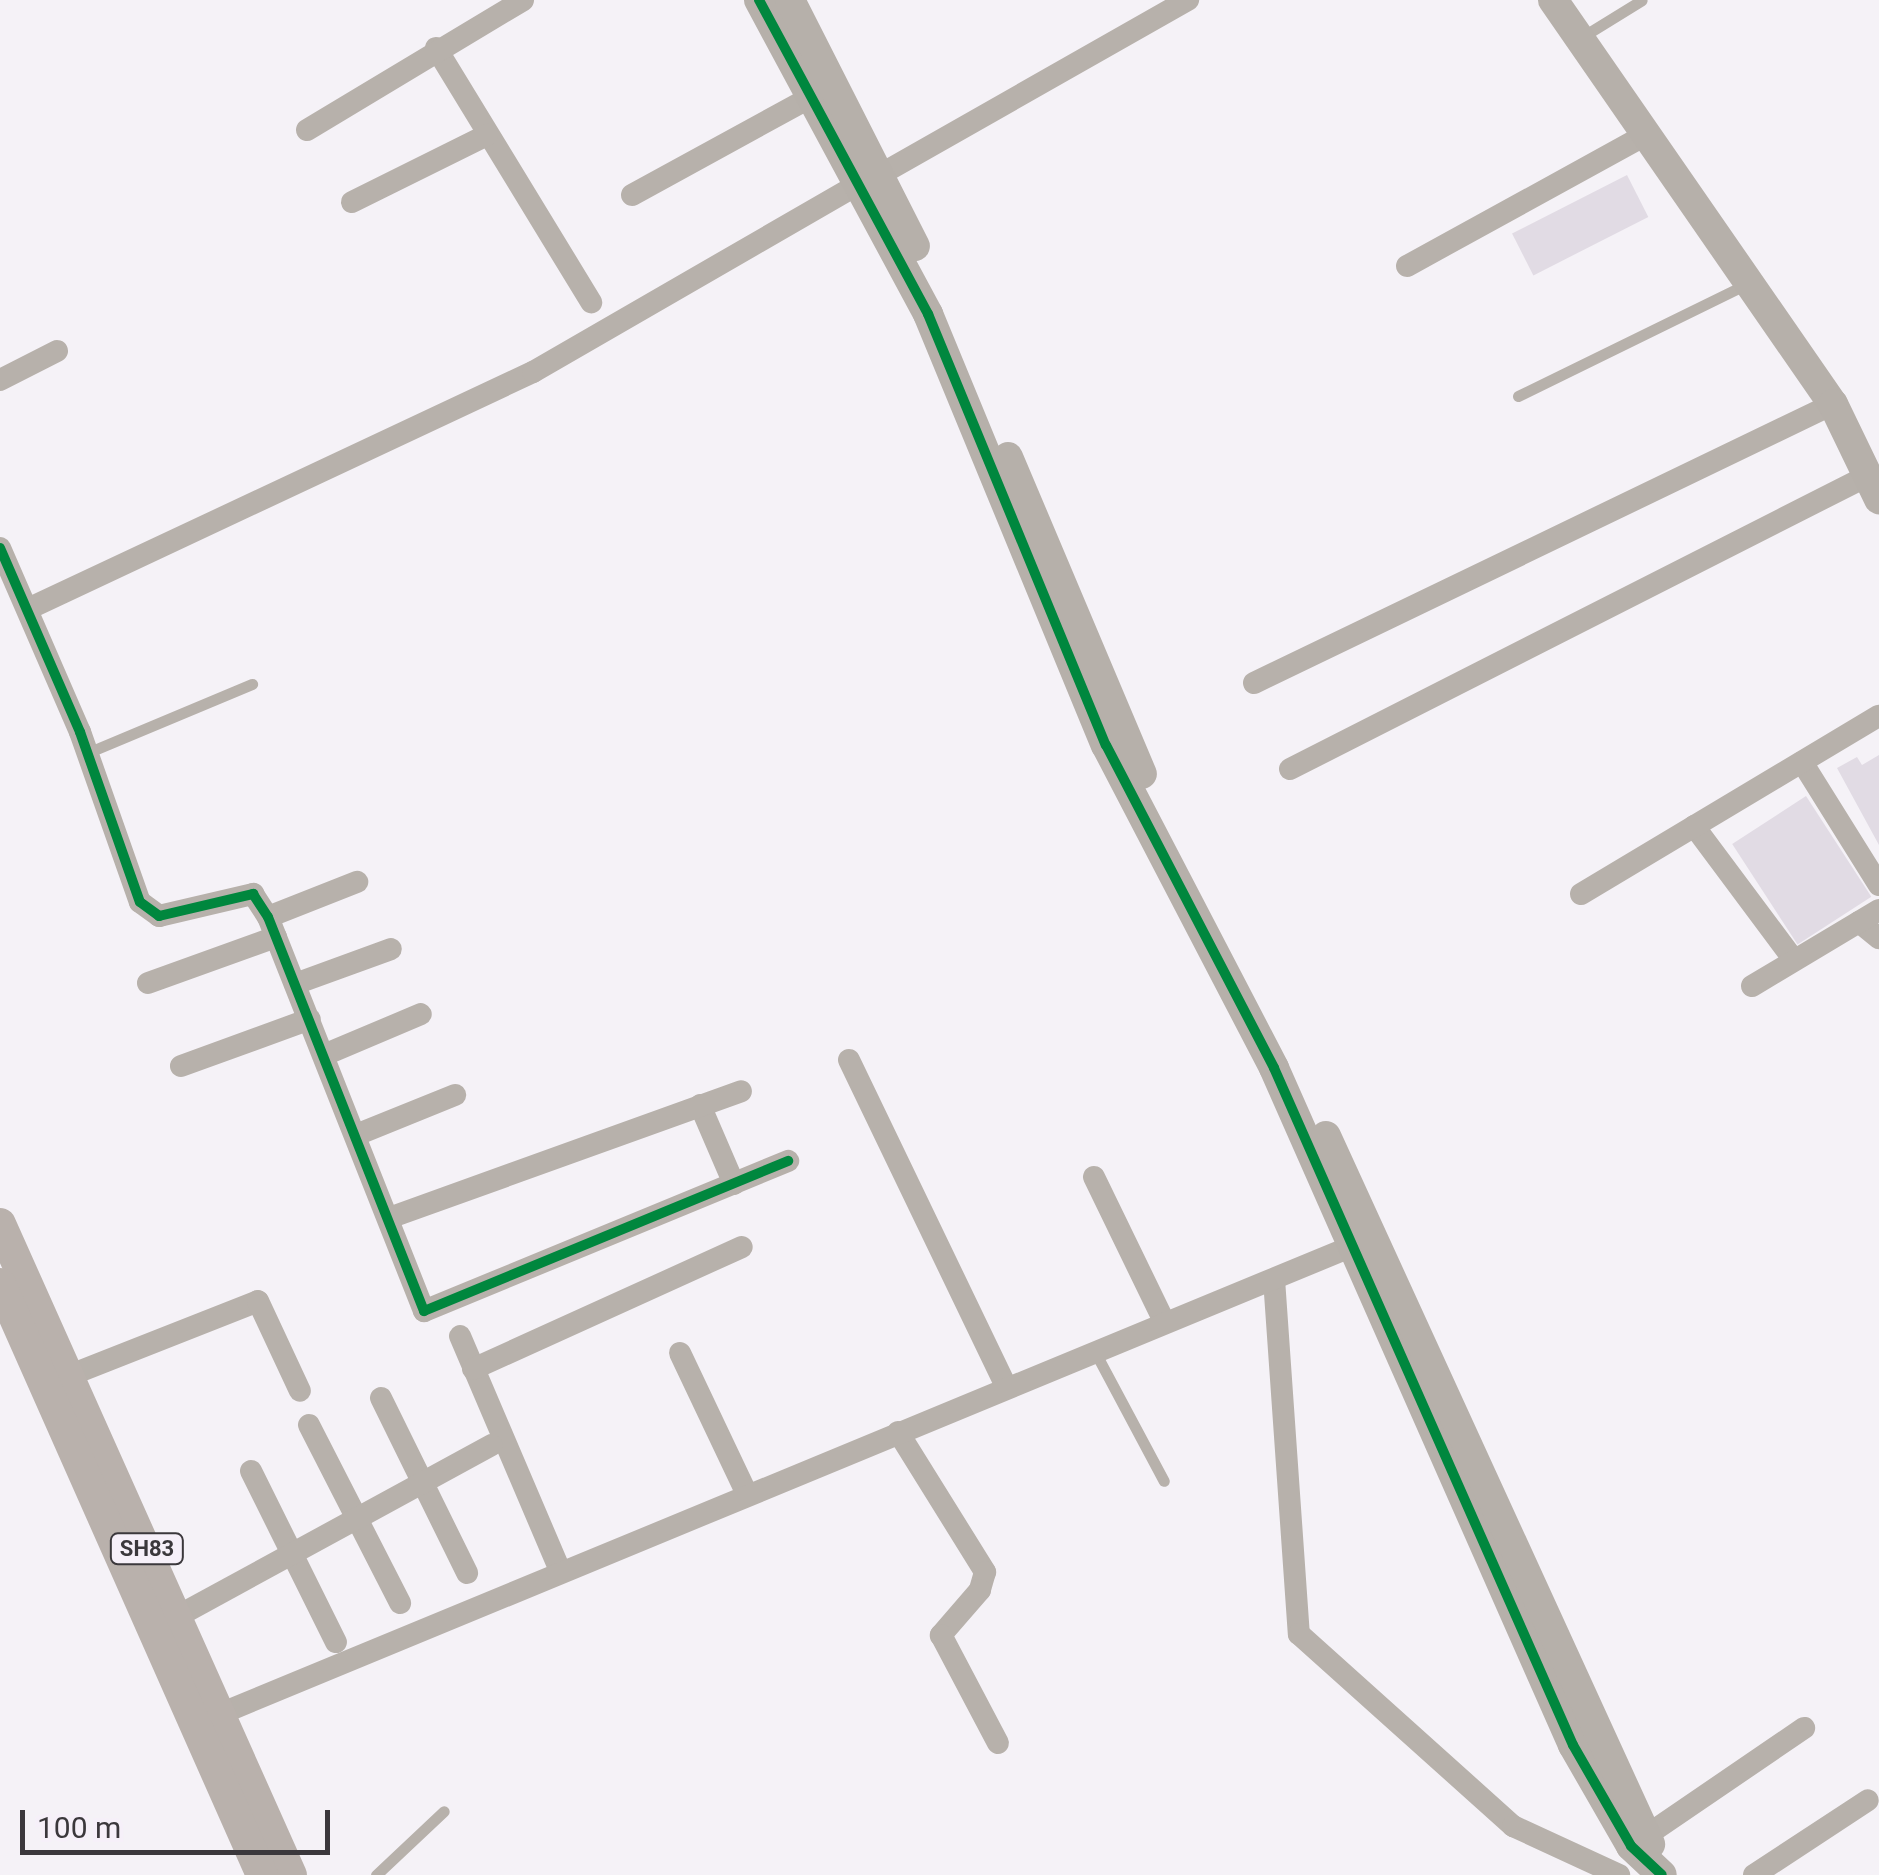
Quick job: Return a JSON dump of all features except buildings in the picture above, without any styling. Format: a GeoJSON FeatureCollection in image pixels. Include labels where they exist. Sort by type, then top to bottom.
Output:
{"type":"FeatureCollection","features":[{"type":"Feature","properties":{"kind":"main road","name":"SH83"},"geometry":{"type":"LineString","coordinates":[[0,1224],[291,1875]]}},
{"type":"Feature","properties":{"kind":"main road","name":"SH83"},"geometry":{"type":"LineString","coordinates":[[0,1284],[262,1875]]}},
{"type":"Feature","properties":{"kind":"street"},"geometry":{"type":"LineString","coordinates":[[307,130],[436,48],[492,7],[524,0]]}},
{"type":"Feature","properties":{"kind":"street"},"geometry":{"type":"LineString","coordinates":[[758,0],[814,96],[873,178]]}},
{"type":"Feature","properties":{"kind":"street"},"geometry":{"type":"LineString","coordinates":[[790,0],[1136,765],[1363,1241],[1639,1840],[1659,1871]]}},
{"type":"Feature","properties":{"kind":"street"},"geometry":{"type":"LineString","coordinates":[[30,608],[533,372],[1188,0]]}},
{"type":"Feature","properties":{"kind":"street"},"geometry":{"type":"LineString","coordinates":[[1290,770],[1873,488],[1833,404],[1552,0]]}},
{"type":"Feature","properties":{"kind":"street"},"geometry":{"type":"LineString","coordinates":[[436,48],[592,302]]}},
{"type":"Feature","properties":{"kind":"street"},"geometry":{"type":"LineString","coordinates":[[632,195],[814,96]]}},
{"type":"Feature","properties":{"kind":"street"},"geometry":{"type":"LineString","coordinates":[[1406,266],[1647,134]]}},
{"type":"Feature","properties":{"kind":"street"},"geometry":{"type":"LineString","coordinates":[[352,202],[487,135]]}},
{"type":"Feature","properties":{"kind":"street"},"geometry":{"type":"LineString","coordinates":[[0,380],[57,351]]}},
{"type":"Feature","properties":{"kind":"street"},"geometry":{"type":"LineString","coordinates":[[1254,682],[1833,404]]}},
{"type":"Feature","properties":{"kind":"street"},"geometry":{"type":"LineString","coordinates":[[0,548],[30,608],[148,912],[158,916],[242,893],[253,894],[272,927],[424,1311],[788,1161]]}},
{"type":"Feature","properties":{"kind":"street"},"geometry":{"type":"LineString","coordinates":[[1581,894],[1879,716]]}},
{"type":"Feature","properties":{"kind":"street"},"geometry":{"type":"LineString","coordinates":[[1802,762],[1879,885]]}},
{"type":"Feature","properties":{"kind":"street"},"geometry":{"type":"LineString","coordinates":[[1694,826],[1794,960]]}},
{"type":"Feature","properties":{"kind":"street"},"geometry":{"type":"LineString","coordinates":[[148,982],[272,927],[357,882]]}},
{"type":"Feature","properties":{"kind":"street"},"geometry":{"type":"LineString","coordinates":[[1752,986],[1869,916],[1879,938]]}},
{"type":"Feature","properties":{"kind":"street"},"geometry":{"type":"LineString","coordinates":[[296,984],[391,949]]}},
{"type":"Feature","properties":{"kind":"street"},"geometry":{"type":"LineString","coordinates":[[324,1055],[421,1014]]}},
{"type":"Feature","properties":{"kind":"street"},"geometry":{"type":"LineString","coordinates":[[181,1066],[310,1020]]}},
{"type":"Feature","properties":{"kind":"street"},"geometry":{"type":"LineString","coordinates":[[849,1060],[1007,1388]]}},
{"type":"Feature","properties":{"kind":"street"},"geometry":{"type":"LineString","coordinates":[[390,1218],[741,1090]]}},
{"type":"Feature","properties":{"kind":"street"},"geometry":{"type":"LineString","coordinates":[[356,1135],[455,1095]]}},
{"type":"Feature","properties":{"kind":"street"},"geometry":{"type":"LineString","coordinates":[[700,1105],[734,1184]]}},
{"type":"Feature","properties":{"kind":"street"},"geometry":{"type":"LineString","coordinates":[[1094,1177],[1165,1323]]}},
{"type":"Feature","properties":{"kind":"street"},"geometry":{"type":"LineString","coordinates":[[220,1714],[560,1570],[1363,1241]]}},
{"type":"Feature","properties":{"kind":"street"},"geometry":{"type":"LineString","coordinates":[[473,1369],[742,1248]]}},
{"type":"Feature","properties":{"kind":"street"},"geometry":{"type":"LineString","coordinates":[[1274,1279],[1299,1634],[1513,1826],[1619,1875]]}},
{"type":"Feature","properties":{"kind":"street"},"geometry":{"type":"LineString","coordinates":[[68,1376],[258,1301],[300,1391]]}},
{"type":"Feature","properties":{"kind":"street"},"geometry":{"type":"LineString","coordinates":[[460,1336],[560,1570]]}},
{"type":"Feature","properties":{"kind":"street"},"geometry":{"type":"LineString","coordinates":[[680,1353],[747,1494]]}},
{"type":"Feature","properties":{"kind":"street"},"geometry":{"type":"LineString","coordinates":[[382,1398],[467,1573]]}},
{"type":"Feature","properties":{"kind":"street"},"geometry":{"type":"LineString","coordinates":[[309,1426],[400,1603]]}},
{"type":"Feature","properties":{"kind":"street"},"geometry":{"type":"LineString","coordinates":[[898,1432],[987,1581],[942,1634],[998,1743]]}},
{"type":"Feature","properties":{"kind":"street"},"geometry":{"type":"LineString","coordinates":[[178,1616],[491,1445]]}},
{"type":"Feature","properties":{"kind":"street"},"geometry":{"type":"LineString","coordinates":[[250,1470],[336,1642]]}},
{"type":"Feature","properties":{"kind":"street"},"geometry":{"type":"LineString","coordinates":[[1639,1840],[1804,1728]]}},
{"type":"Feature","properties":{"kind":"street"},"geometry":{"type":"LineString","coordinates":[[1754,1875],[1868,1800]]}},
{"type":"Feature","properties":{"kind":"lane"},"geometry":{"type":"LineString","coordinates":[[1581,38],[1642,0]]}},
{"type":"Feature","properties":{"kind":"lane"},"geometry":{"type":"LineString","coordinates":[[1518,396],[1749,283]]}},
{"type":"Feature","properties":{"kind":"lane"},"geometry":{"type":"LineString","coordinates":[[87,752],[252,684]]}},
{"type":"Feature","properties":{"kind":"lane"},"geometry":{"type":"LineString","coordinates":[[1095,1352],[1164,1481]]}},
{"type":"Feature","properties":{"kind":"lane"},"geometry":{"type":"LineString","coordinates":[[376,1875],[444,1811]]}},
{"type":"Feature","properties":{"kind":"cycle path"},"geometry":{"type":"LineString","coordinates":[[759,0],[928,314],[1106,745],[1274,1068],[1573,1745],[1631,1846],[1662,1875]]}},
{"type":"Feature","properties":{"kind":"cycle path"},"geometry":{"type":"LineString","coordinates":[[0,548],[80,732],[140,902],[159,916],[253,894],[268,917],[424,1311],[788,1161]]}}]}
